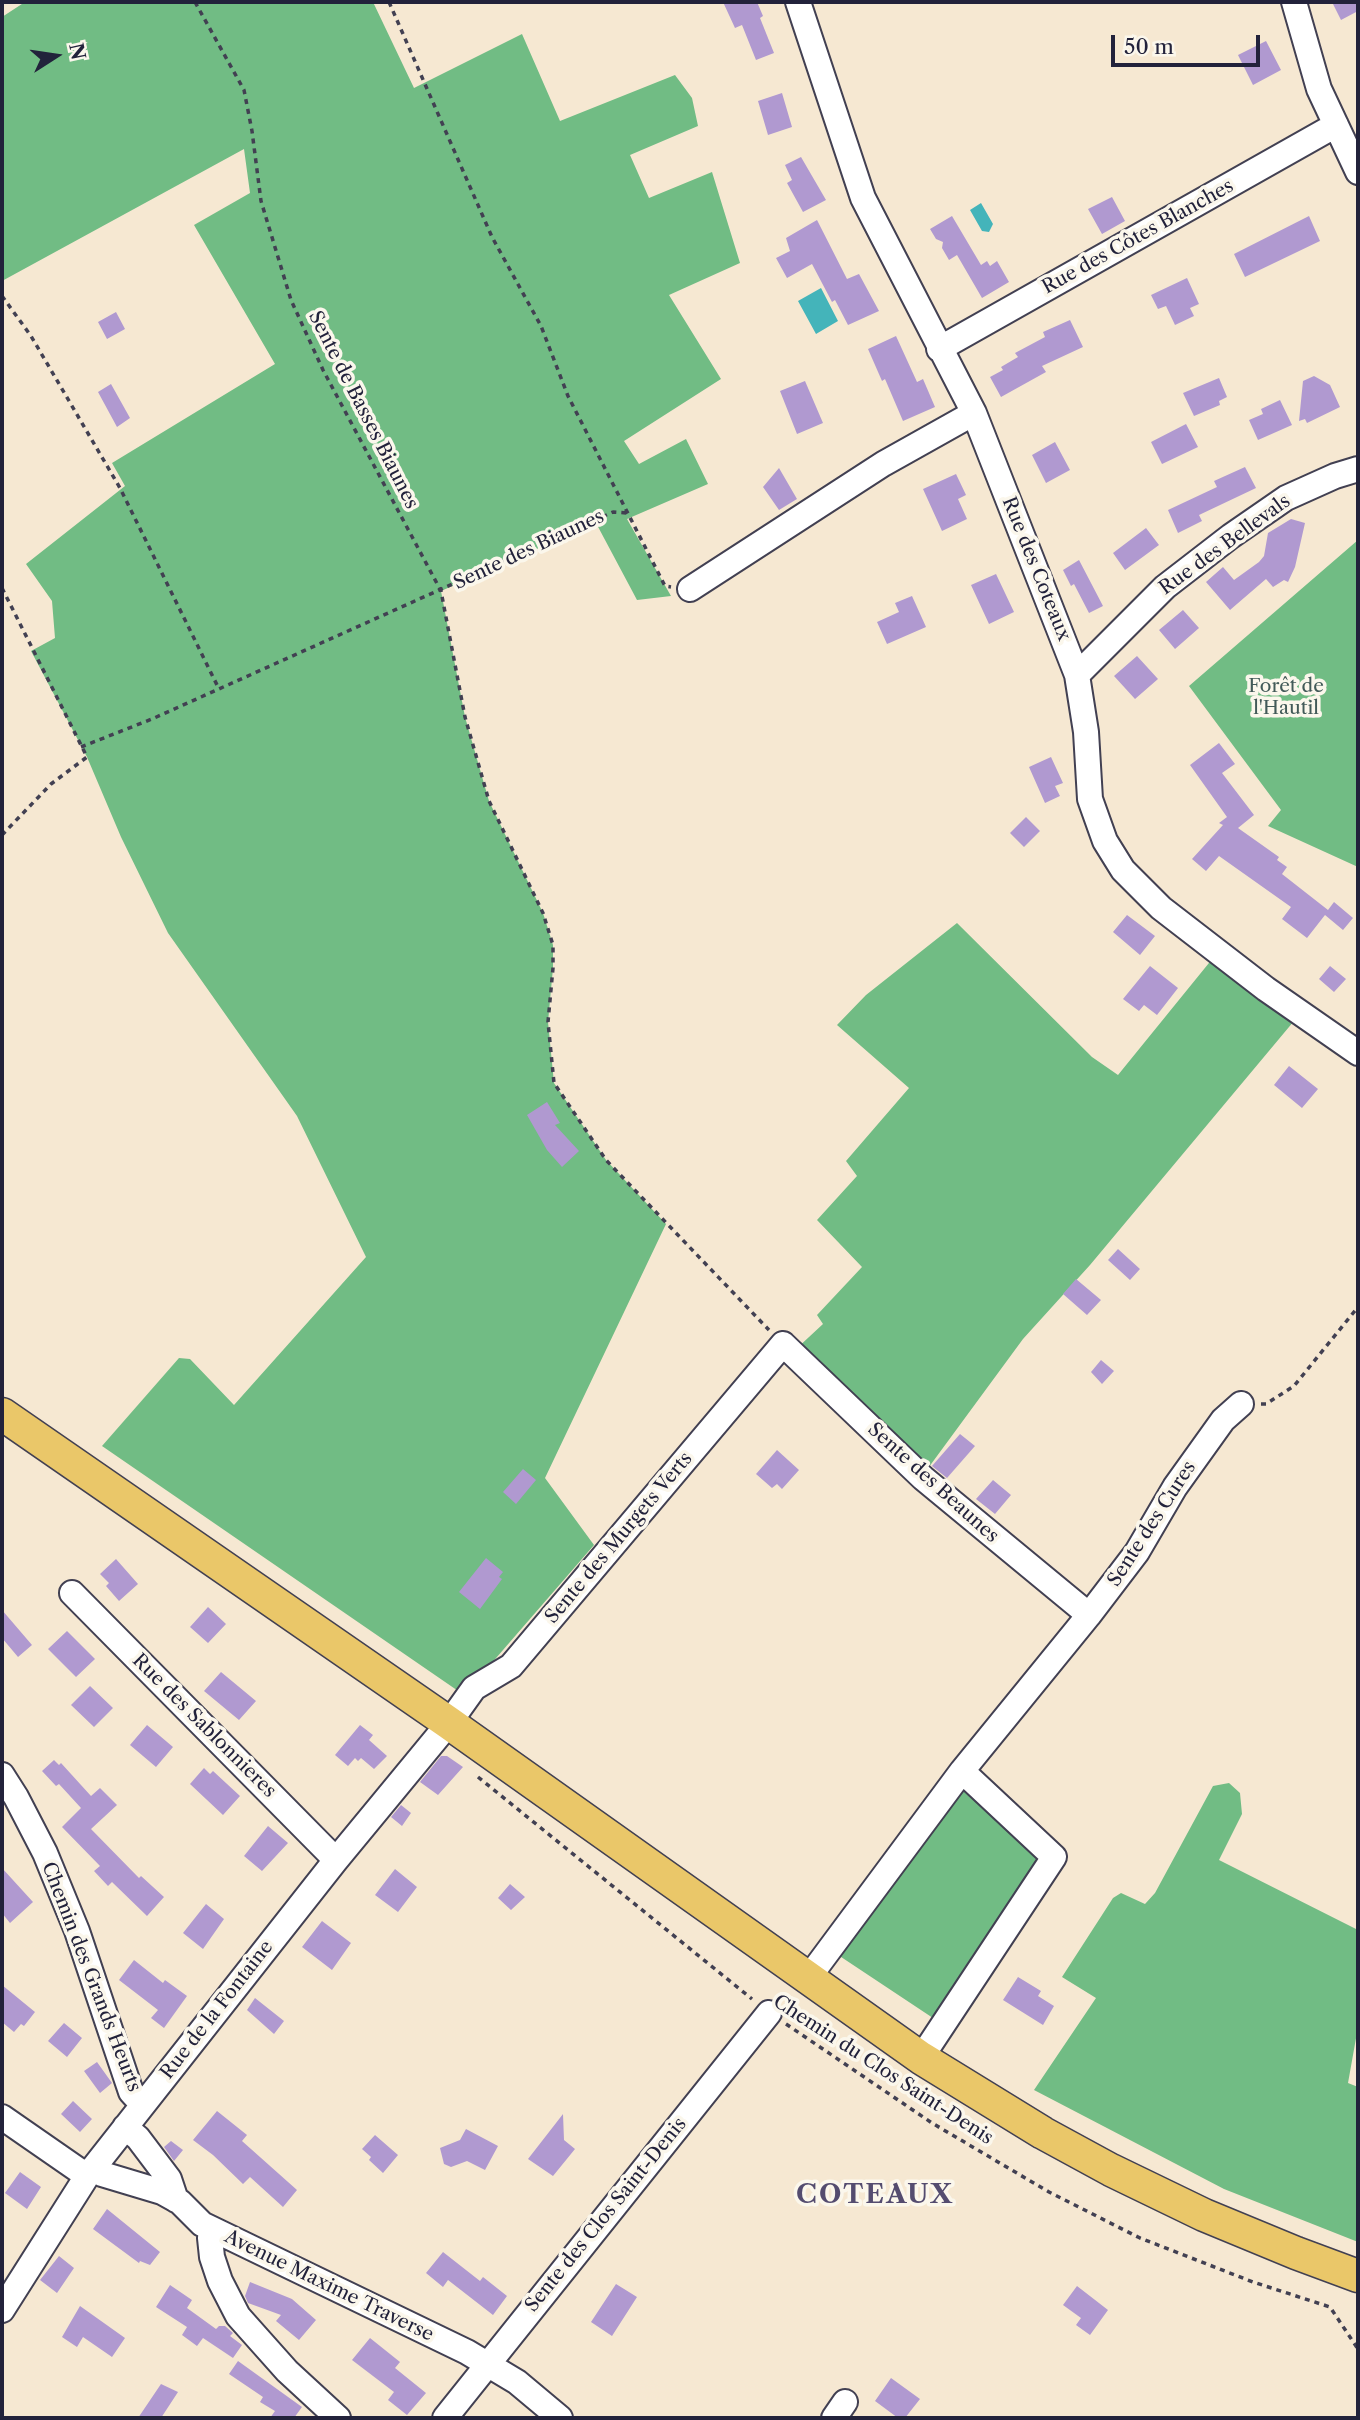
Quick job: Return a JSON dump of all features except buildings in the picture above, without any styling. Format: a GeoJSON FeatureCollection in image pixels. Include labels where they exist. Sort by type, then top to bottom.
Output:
{"type":"FeatureCollection","features":[{"type":"Feature","properties":{"kind":"main road"},"geometry":{"type":"LineString","coordinates":[[2,1413],[449,1723],[921,2058],[1043,2133],[1111,2170],[1228,2226],[1358,2276]]}},
{"type":"Feature","properties":{"kind":"street","name":"Rue des Coteaux"},"geometry":{"type":"LineString","coordinates":[[798,2],[863,198],[974,413],[1077,674],[1086,732],[1090,799],[1105,841],[1123,870],[1161,908],[1266,989],[1358,1053]]}},
{"type":"Feature","properties":{"kind":"street"},"geometry":{"type":"LineString","coordinates":[[1294,2],[1319,89],[1358,173]]}},
{"type":"Feature","properties":{"kind":"street","name":"Rue des Côtes Blanches"},"geometry":{"type":"LineString","coordinates":[[939,349],[1336,125]]}},
{"type":"Feature","properties":{"kind":"street"},"geometry":{"type":"LineString","coordinates":[[690,589],[883,464],[974,413]]}},
{"type":"Feature","properties":{"kind":"street","name":"Rue des Bellevals"},"geometry":{"type":"LineString","coordinates":[[1077,674],[1165,587],[1231,536],[1286,498],[1335,475],[1358,469]]}},
{"type":"Feature","properties":{"kind":"street","name":"Sente des Beaunes"},"geometry":{"type":"LineString","coordinates":[[783,1344],[923,1478],[1089,1615]]}},
{"type":"Feature","properties":{"kind":"street","name":"Sente des Murgets Verts"},"geometry":{"type":"LineString","coordinates":[[449,1723],[474,1688],[511,1666],[783,1344]]}},
{"type":"Feature","properties":{"kind":"street","name":"Sente des Cures"},"geometry":{"type":"LineString","coordinates":[[809,1977],[962,1771],[1137,1552],[1175,1487],[1223,1420],[1241,1404]]}},
{"type":"Feature","properties":{"kind":"street","name":"Rue des Sablonnieres"},"geometry":{"type":"LineString","coordinates":[[72,1593],[336,1860]]}},
{"type":"Feature","properties":{"kind":"street","name":"Rue de la Fontaine"},"geometry":{"type":"LineString","coordinates":[[2,2310],[90,2172],[336,1860],[449,1723]]}},
{"type":"Feature","properties":{"kind":"street"},"geometry":{"type":"LineString","coordinates":[[921,2058],[1054,1857],[962,1771]]}},
{"type":"Feature","properties":{"kind":"street","name":"Chemin des Grands Heurts"},"geometry":{"type":"LineString","coordinates":[[2,1775],[45,1853],[77,1931],[128,2084],[133,2096],[142,2104]]}},
{"type":"Feature","properties":{"kind":"street","name":"Sente des Clos Saint-Denis"},"geometry":{"type":"LineString","coordinates":[[445,2418],[769,2013]]}},
{"type":"Feature","properties":{"kind":"street","name":"Avenue Maxime Traverse"},"geometry":{"type":"LineString","coordinates":[[2,2116],[90,2172],[155,2189],[176,2200],[202,2224],[213,2230],[488,2364],[517,2382],[559,2418]]}},
{"type":"Feature","properties":{"kind":"street"},"geometry":{"type":"LineString","coordinates":[[125,2127],[138,2138],[169,2179],[176,2200]]}},
{"type":"Feature","properties":{"kind":"street"},"geometry":{"type":"LineString","coordinates":[[213,2230],[210,2238],[212,2257],[220,2281],[238,2316],[287,2371],[338,2418]]}},
{"type":"Feature","properties":{"kind":"path","name":"Sente de Basses Biaunes"},"geometry":{"type":"LineString","coordinates":[[195,2],[244,90],[261,201],[291,300],[323,370],[441,590],[465,717],[486,790],[543,913],[553,945],[548,1022],[554,1083],[606,1160],[783,1344]]}},
{"type":"Feature","properties":{"kind":"path"},"geometry":{"type":"LineString","coordinates":[[388,2],[492,237],[541,326],[568,396],[628,513]]}},
{"type":"Feature","properties":{"kind":"path"},"geometry":{"type":"LineString","coordinates":[[2,296],[31,336],[120,488],[219,689]]}},
{"type":"Feature","properties":{"kind":"path","name":"Sente des Biaunes"},"geometry":{"type":"LineString","coordinates":[[81,747],[152,719],[613,512],[628,513],[664,586],[690,589]]}},
{"type":"Feature","properties":{"kind":"path"},"geometry":{"type":"LineString","coordinates":[[2,588],[87,757],[51,784],[2,835]]}},
{"type":"Feature","properties":{"kind":"path"},"geometry":{"type":"LineString","coordinates":[[1241,1404],[1266,1405],[1294,1386],[1358,1307]]}},
{"type":"Feature","properties":{"kind":"path","name":"Chemin du Clos Saint-Denis"},"geometry":{"type":"LineString","coordinates":[[473,1773],[769,2013],[932,2123],[1049,2192],[1140,2238],[1253,2282],[1330,2307],[1358,2349]]}},
{"type":"Feature","properties":{"kind":"green space"},"geometry":{"type":"Polygon","coordinates":[[[25,2],[373,2],[414,88],[522,34],[560,121],[675,75],[692,98],[698,126],[630,155],[649,198],[712,172],[740,263],[669,295],[721,379],[624,441],[639,464],[686,439],[708,484],[627,519],[671,596],[637,600],[596,523],[441,591],[465,717],[489,801],[543,913],[553,945],[548,1022],[554,1083],[606,1160],[666,1224],[545,1478],[594,1545],[464,1695],[102,1446],[179,1358],[190,1359],[234,1405],[366,1257],[297,1116],[168,933],[121,837],[87,757],[31,651],[55,638],[52,601],[26,564],[125,486],[112,463],[275,364],[194,225],[250,193],[244,149],[2,281],[2,17],[25,2]]]}},
{"type":"Feature","properties":{"kind":"green space","name":"Forêt de l'Hautil"},"geometry":{"type":"Polygon","coordinates":[[[1358,540],[1358,867],[1268,826],[1281,810],[1189,686],[1358,540]]]}},
{"type":"Feature","properties":{"kind":"green space"},"geometry":{"type":"Polygon","coordinates":[[[957,923],[1092,1057],[1118,1075],[1213,958],[1294,1021],[1090,1265],[1023,1339],[926,1471],[795,1350],[823,1324],[817,1315],[862,1267],[817,1220],[857,1176],[846,1161],[909,1088],[837,1025],[866,995],[957,923]]]}},
{"type":"Feature","properties":{"kind":"green space"},"geometry":{"type":"Polygon","coordinates":[[[962,1771],[1061,1857],[939,2022],[820,1943],[962,1771]]]}},
{"type":"Feature","properties":{"kind":"green space"},"geometry":{"type":"Polygon","coordinates":[[[1229,1783],[1240,1793],[1242,1814],[1219,1860],[1358,1930],[1358,2027],[1348,2083],[1358,2087],[1358,2242],[1224,2189],[1034,2090],[1096,1998],[1062,1977],[1113,1898],[1121,1893],[1145,1904],[1155,1893],[1213,1786],[1229,1783]]]}},
{"type":"Feature","properties":{"kind":"water"},"geometry":{"type":"Polygon","coordinates":[[[981,203],[993,224],[989,232],[982,231],[970,210],[981,203]]]}},
{"type":"Feature","properties":{"kind":"water"},"geometry":{"type":"Polygon","coordinates":[[[821,288],[838,321],[816,334],[798,301],[821,288]]]}},
{"type":"Feature","properties":{"kind":"district","name":"COTEAUX"},"geometry":{"type":"Point","coordinates":[875,2195]}}]}
